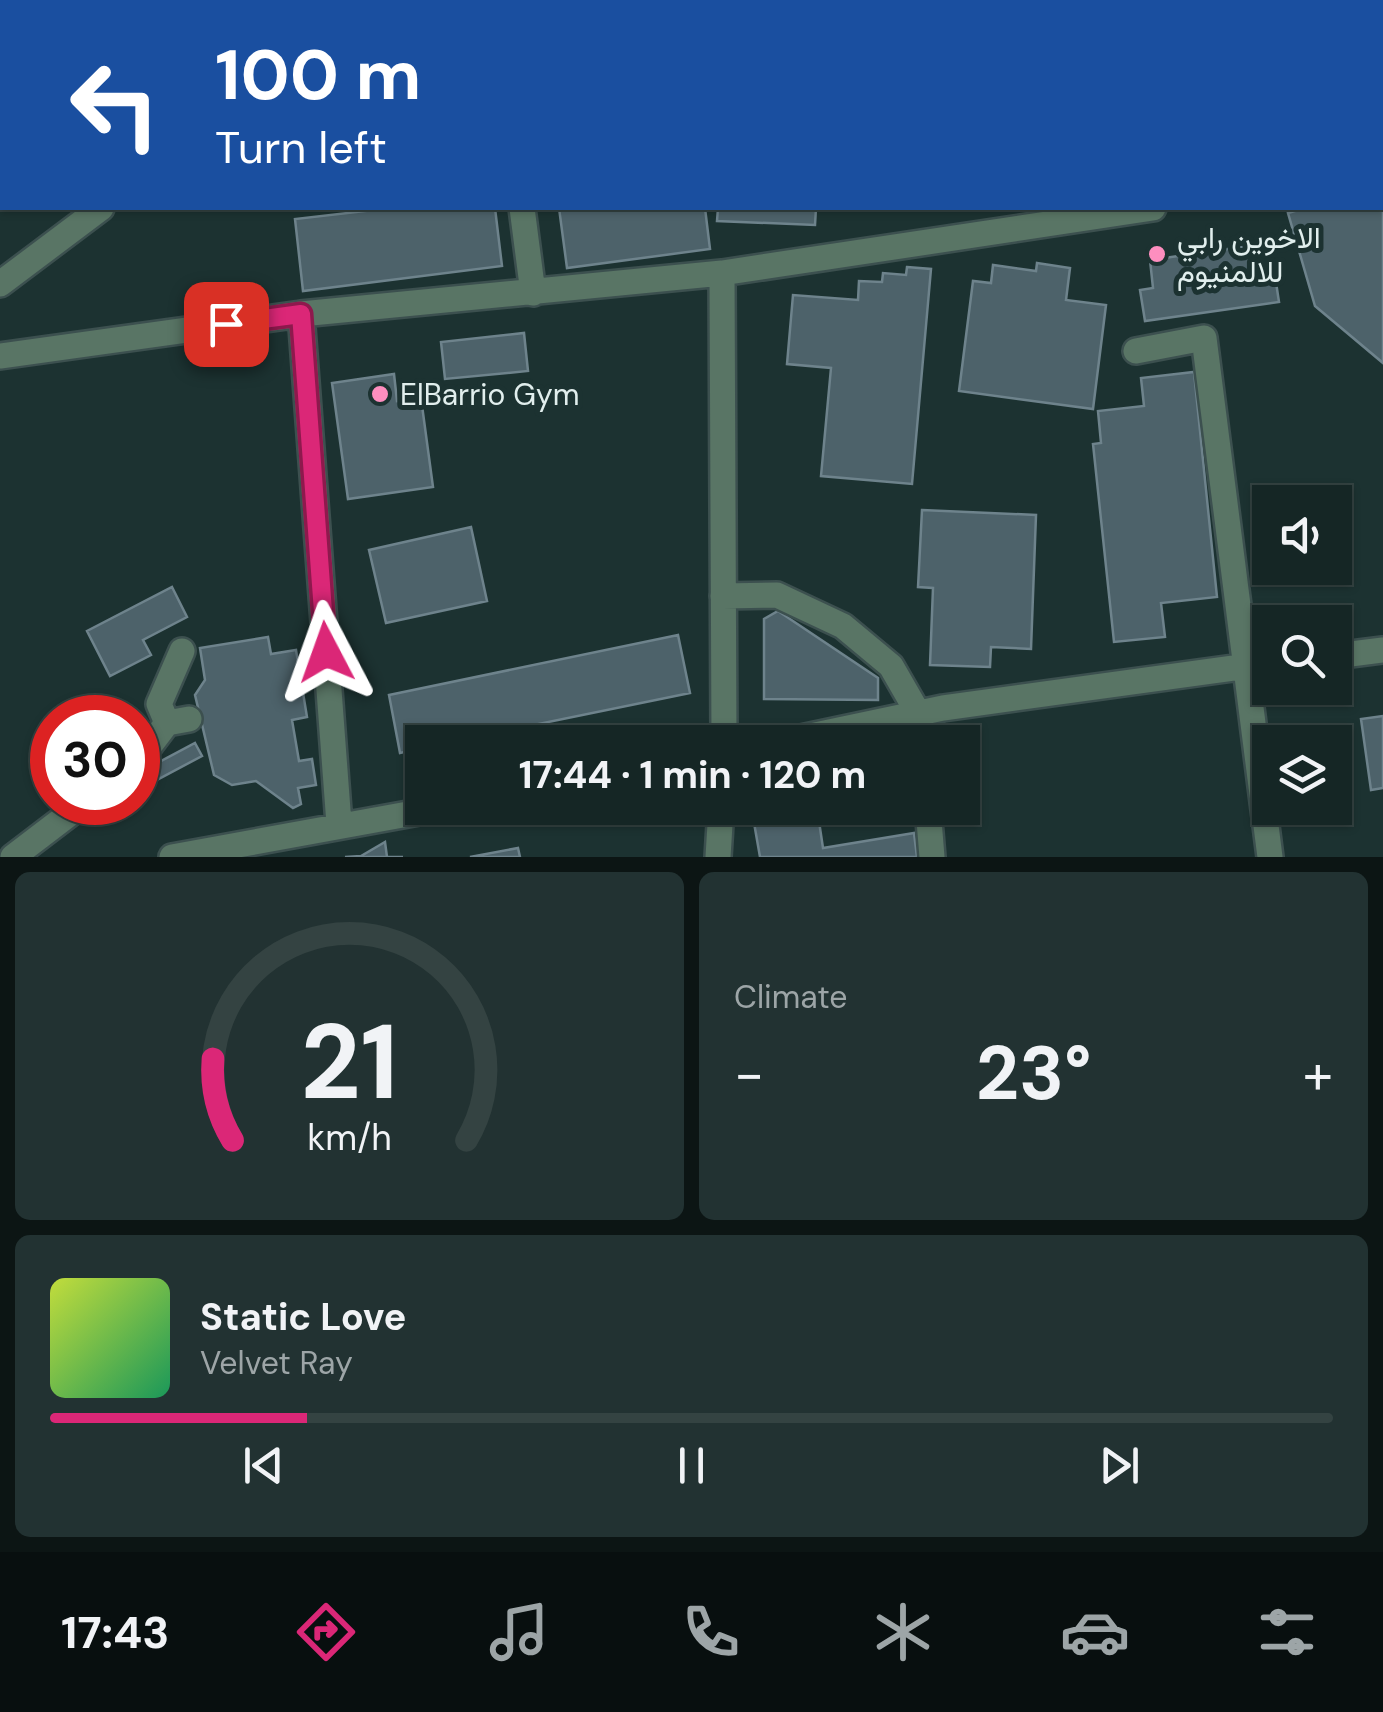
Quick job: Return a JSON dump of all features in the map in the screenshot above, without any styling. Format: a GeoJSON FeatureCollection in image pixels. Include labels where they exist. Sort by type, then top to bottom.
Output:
{"type":"FeatureCollection","features":[{"type":"Feature","properties":{"kind":"street"},"geometry":{"type":"LineString","coordinates":[[0,284],[98,210]]}},
{"type":"Feature","properties":{"kind":"street"},"geometry":{"type":"LineString","coordinates":[[522,210],[532,293]]}},
{"type":"Feature","properties":{"kind":"street"},"geometry":{"type":"LineString","coordinates":[[0,356],[301,314],[722,273],[1140,210]]}},
{"type":"Feature","properties":{"kind":"street"},"geometry":{"type":"LineString","coordinates":[[722,273],[724,725]]}},
{"type":"Feature","properties":{"kind":"street"},"geometry":{"type":"LineString","coordinates":[[301,314],[339,824]]}},
{"type":"Feature","properties":{"kind":"street"},"geometry":{"type":"LineString","coordinates":[[1136,351],[1204,338],[1252,623]]}},
{"type":"Feature","properties":{"kind":"street"},"geometry":{"type":"LineString","coordinates":[[722,596],[777,595],[843,626],[891,666],[918,714]]}},
{"type":"Feature","properties":{"kind":"street"},"geometry":{"type":"LineString","coordinates":[[1352,654],[1383,650]]}},
{"type":"Feature","properties":{"kind":"street"},"geometry":{"type":"LineString","coordinates":[[160,702],[182,651]]}},
{"type":"Feature","properties":{"kind":"street"},"geometry":{"type":"LineString","coordinates":[[898,725],[918,714],[1252,665]]}},
{"type":"Feature","properties":{"kind":"street"},"geometry":{"type":"LineString","coordinates":[[160,705],[178,721],[160,739]]}},
{"type":"Feature","properties":{"kind":"street"},"geometry":{"type":"LineString","coordinates":[[1261,705],[1270,857]]}},
{"type":"Feature","properties":{"kind":"street"},"geometry":{"type":"LineString","coordinates":[[172,857],[405,814]]}},
{"type":"Feature","properties":{"kind":"street"},"geometry":{"type":"LineString","coordinates":[[13,857],[55,825]]}},
{"type":"Feature","properties":{"kind":"street"},"geometry":{"type":"LineString","coordinates":[[718,857],[720,825]]}},
{"type":"Feature","properties":{"kind":"street"},"geometry":{"type":"LineString","coordinates":[[929,825],[932,857]]}},
{"type":"Feature","properties":{"kind":"building"},"geometry":{"type":"Polygon","coordinates":[[[374,210],[495,210],[502,266],[303,291],[295,219],[374,210]]]}},
{"type":"Feature","properties":{"kind":"building"},"geometry":{"type":"Polygon","coordinates":[[[559,210],[705,210],[710,249],[567,268],[559,210]]]}},
{"type":"Feature","properties":{"kind":"building"},"geometry":{"type":"Polygon","coordinates":[[[718,210],[816,210],[815,225],[717,221],[718,210]]]}},
{"type":"Feature","properties":{"kind":"building"},"geometry":{"type":"Polygon","coordinates":[[[1383,210],[1383,363],[1315,306],[1288,213],[1383,210]]]}},
{"type":"Feature","properties":{"kind":"building"},"geometry":{"type":"Polygon","coordinates":[[[1270,243],[1279,302],[1145,321],[1140,290],[1153,288],[1150,260],[1270,243]]]}},
{"type":"Feature","properties":{"kind":"building"},"geometry":{"type":"Polygon","coordinates":[[[1037,263],[1070,268],[1066,300],[1106,305],[1093,409],[959,391],[973,281],[991,283],[993,265],[1036,271],[1037,263]]]}},
{"type":"Feature","properties":{"kind":"building"},"geometry":{"type":"Polygon","coordinates":[[[907,267],[931,269],[912,484],[821,476],[831,368],[787,364],[793,295],[858,300],[859,281],[882,282],[883,273],[906,275],[907,267]]]}},
{"type":"Feature","properties":{"kind":"building"},"geometry":{"type":"Polygon","coordinates":[[[524,333],[528,371],[445,379],[441,342],[524,333]]]}},
{"type":"Feature","properties":{"kind":"building"},"geometry":{"type":"Polygon","coordinates":[[[1194,372],[1217,597],[1161,603],[1165,637],[1114,642],[1093,444],[1101,443],[1098,411],[1144,406],[1141,378],[1194,372]]]}},
{"type":"Feature","properties":{"kind":"building"},"geometry":{"type":"Polygon","coordinates":[[[394,374],[397,401],[421,398],[433,487],[348,499],[332,383],[394,374]]]}},
{"type":"Feature","properties":{"kind":"building"},"geometry":{"type":"Polygon","coordinates":[[[922,510],[1036,515],[1031,649],[991,647],[990,667],[930,665],[933,588],[918,587],[922,510]]]}},
{"type":"Feature","properties":{"kind":"building"},"geometry":{"type":"Polygon","coordinates":[[[471,527],[487,601],[386,623],[369,550],[471,527]]]}},
{"type":"Feature","properties":{"kind":"building"},"geometry":{"type":"Polygon","coordinates":[[[172,587],[187,617],[143,640],[151,655],[110,676],[87,631],[172,587]]]}},
{"type":"Feature","properties":{"kind":"building"},"geometry":{"type":"Polygon","coordinates":[[[778,611],[878,678],[878,700],[764,699],[764,619],[778,611]]]}},
{"type":"Feature","properties":{"kind":"building"},"geometry":{"type":"Polygon","coordinates":[[[678,635],[690,693],[534,725],[405,725],[405,752],[400,753],[389,695],[678,635]]]}},
{"type":"Feature","properties":{"kind":"building"},"geometry":{"type":"Polygon","coordinates":[[[268,637],[271,654],[296,650],[307,717],[292,720],[299,761],[312,759],[316,785],[298,788],[301,804],[293,808],[256,781],[232,785],[214,775],[195,695],[205,680],[200,648],[268,637]]]}},
{"type":"Feature","properties":{"kind":"building"},"geometry":{"type":"Polygon","coordinates":[[[1383,716],[1383,788],[1371,790],[1361,719],[1383,716]]]}},
{"type":"Feature","properties":{"kind":"building"},"geometry":{"type":"Polygon","coordinates":[[[195,743],[202,756],[160,778],[160,762],[195,743]]]}},
{"type":"Feature","properties":{"kind":"building"},"geometry":{"type":"Polygon","coordinates":[[[754,825],[820,825],[823,848],[914,833],[917,857],[760,857],[754,825]]]}},
{"type":"Feature","properties":{"kind":"building"},"geometry":{"type":"Polygon","coordinates":[[[385,842],[387,857],[345,857],[361,856],[385,842]]]}},
{"type":"Feature","properties":{"kind":"building"},"geometry":{"type":"Polygon","coordinates":[[[518,848],[520,857],[470,857],[518,848]]]}},
{"type":"Feature","properties":{"kind":"place","name":"الاخوين رابي للالمنيوم"},"geometry":{"type":"Point","coordinates":[1157,254]}},
{"type":"Feature","properties":{"kind":"place","name":"ElBarrio Gym"},"geometry":{"type":"Point","coordinates":[380,394]}},
{"type":"Feature","properties":{"kind":"route"},"geometry":{"type":"LineString","coordinates":[[226,324],[301,314],[326,652]]}}]}
